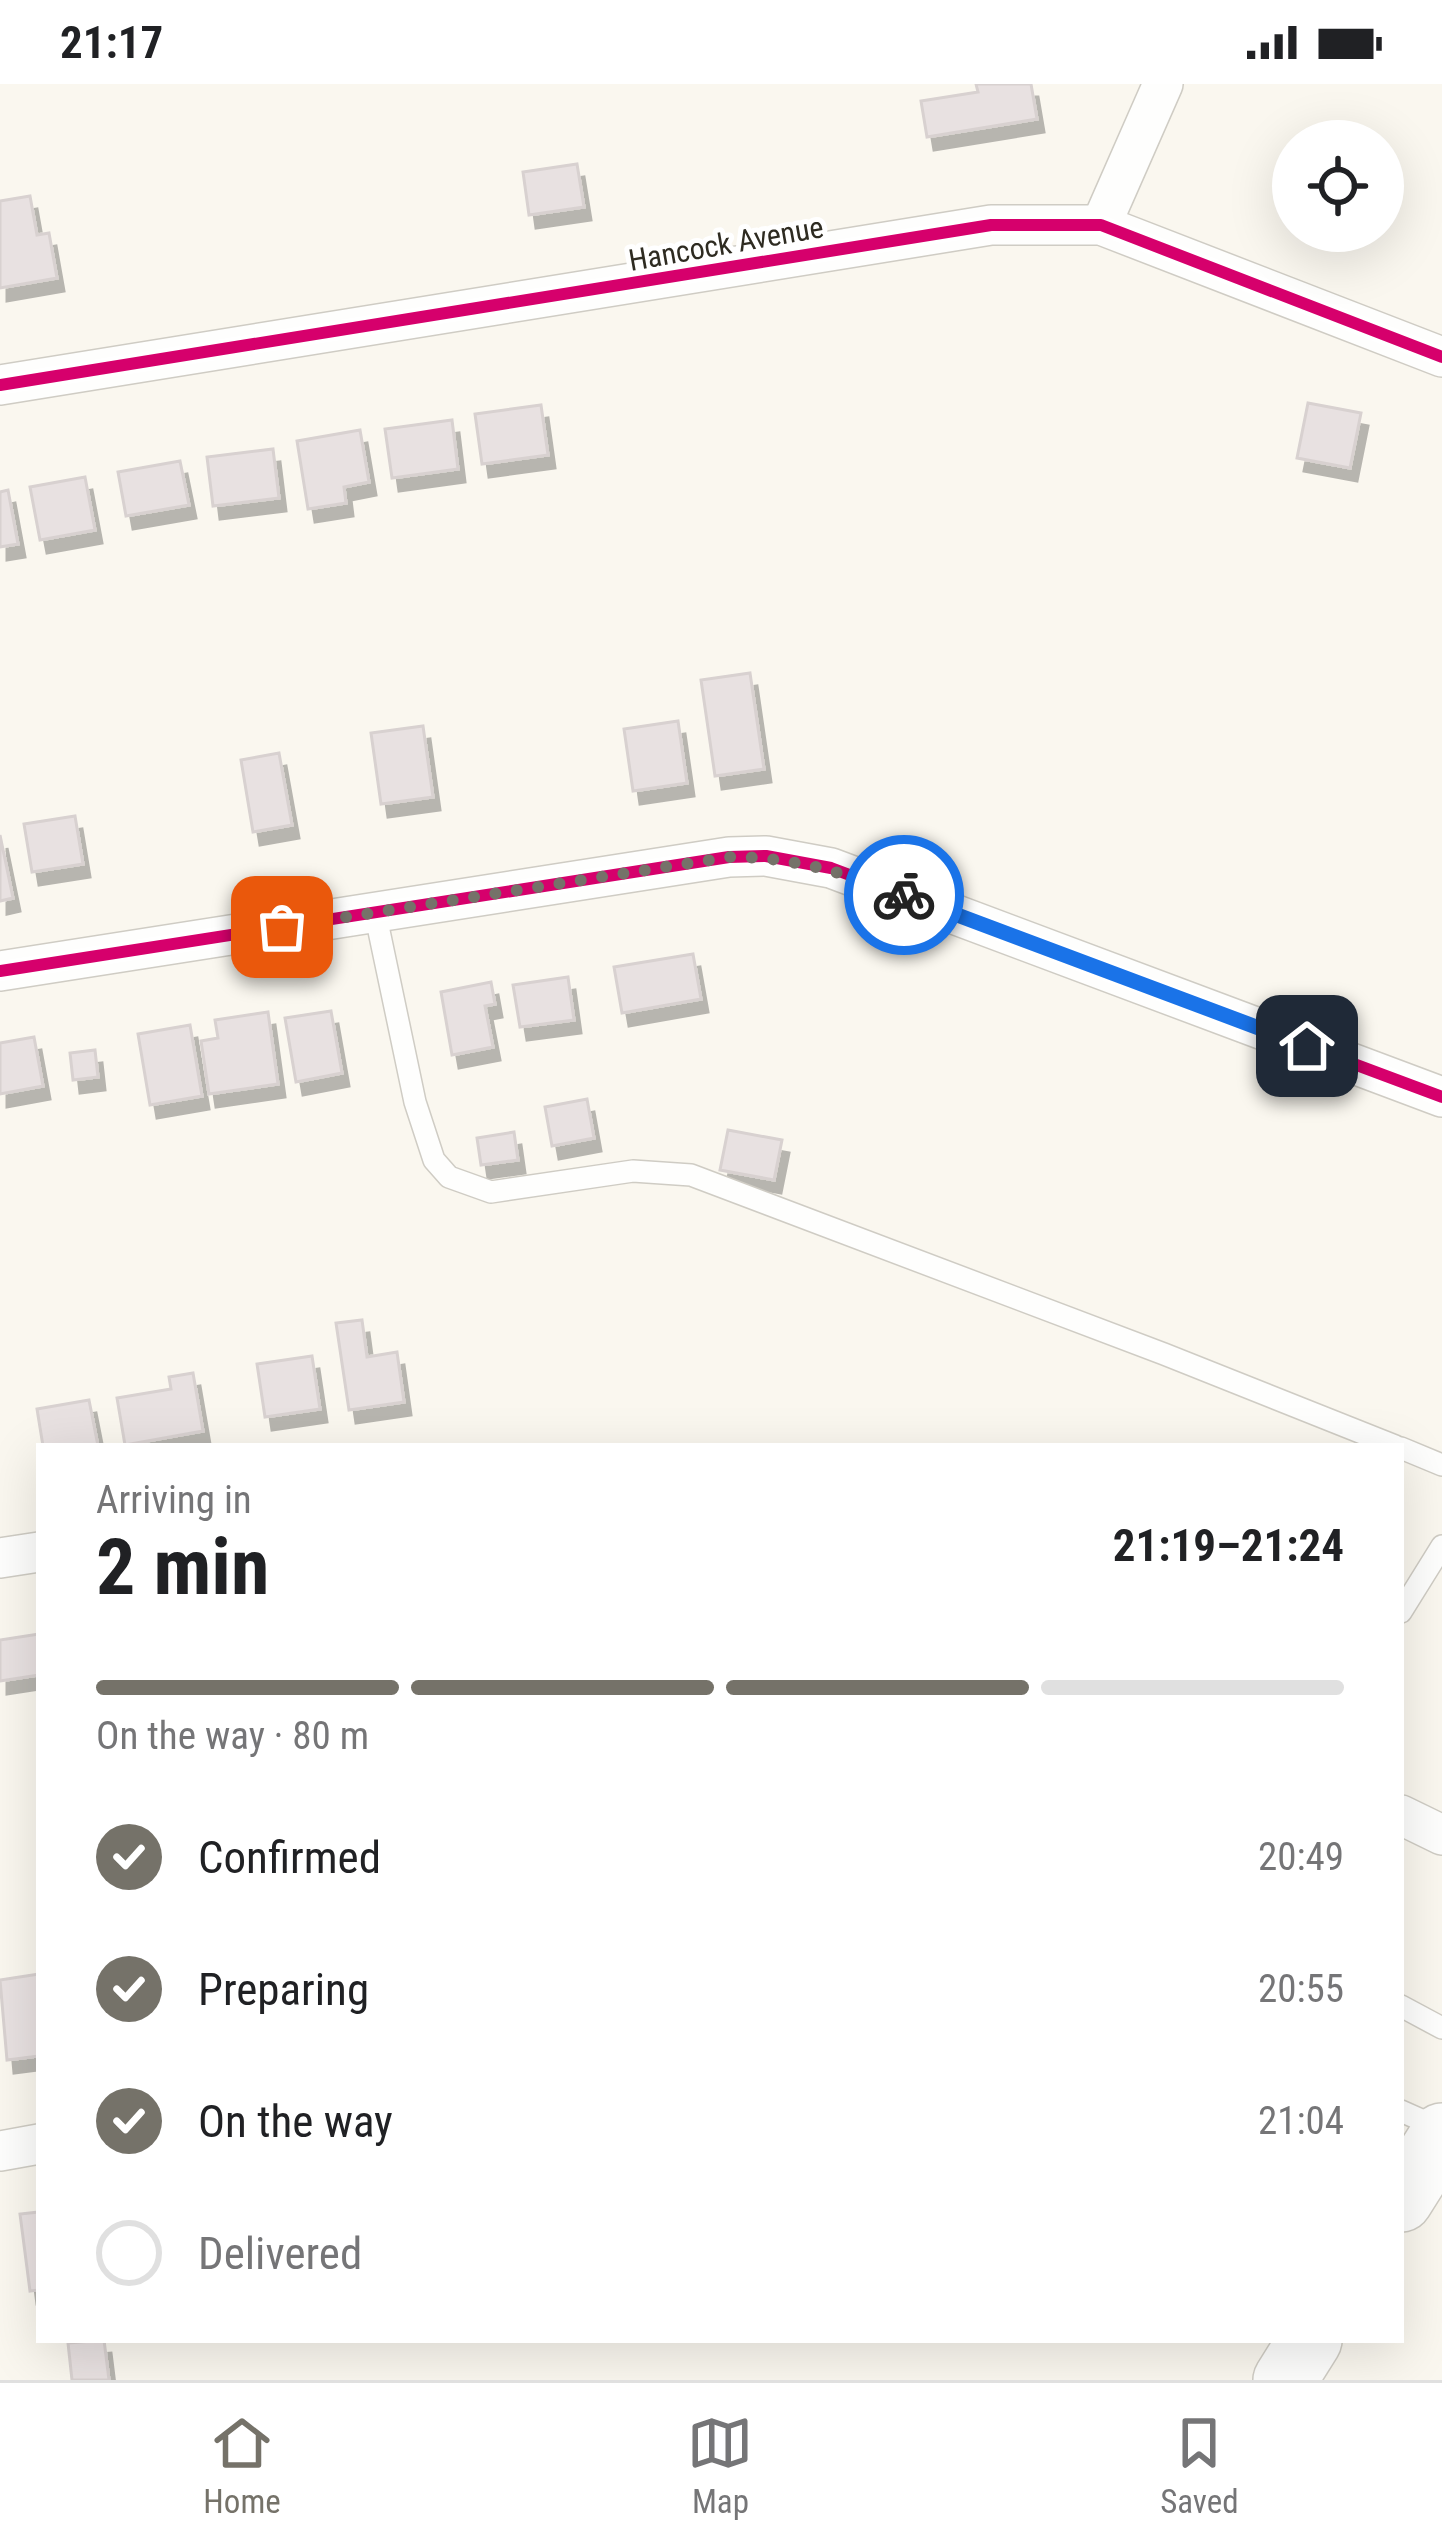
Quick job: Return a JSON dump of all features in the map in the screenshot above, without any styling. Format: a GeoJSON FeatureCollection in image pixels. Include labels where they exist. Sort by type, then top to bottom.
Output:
{"type":"FeatureCollection","features":[{"type":"Feature","properties":{"kind":"main road"},"geometry":{"type":"LineString","coordinates":[[1285,2380],[1308,2343]]}},
{"type":"Feature","properties":{"kind":"street"},"geometry":{"type":"LineString","coordinates":[[1101,225],[1163,84]]}},
{"type":"Feature","properties":{"kind":"street","name":"Hancock Avenue"},"geometry":{"type":"LineString","coordinates":[[0,385],[991,226],[1101,225],[1442,357]]}},
{"type":"Feature","properties":{"kind":"street"},"geometry":{"type":"LineString","coordinates":[[0,971],[729,857],[766,856],[844,873],[1442,1097]]}},
{"type":"Feature","properties":{"kind":"street"},"geometry":{"type":"LineString","coordinates":[[0,1558],[36,1552]]}},
{"type":"Feature","properties":{"kind":"street"},"geometry":{"type":"LineString","coordinates":[[1404,1816],[1442,1835]]}},
{"type":"Feature","properties":{"kind":"street"},"geometry":{"type":"LineString","coordinates":[[0,2151],[36,2145]]}},
{"type":"Feature","properties":{"kind":"lane"},"geometry":{"type":"LineString","coordinates":[[376,912],[415,1102],[434,1160],[449,1177],[491,1192],[633,1172],[691,1175],[1388,1443]]}},
{"type":"Feature","properties":{"kind":"lane"},"geometry":{"type":"LineString","coordinates":[[1404,1449],[1442,1465]]}},
{"type":"Feature","properties":{"kind":"lane"},"geometry":{"type":"LineString","coordinates":[[1404,1607],[1442,1546]]}},
{"type":"Feature","properties":{"kind":"lane"},"geometry":{"type":"LineString","coordinates":[[1404,2008],[1442,2028]]}},
{"type":"Feature","properties":{"kind":"lane"},"geometry":{"type":"LineString","coordinates":[[1404,2120],[1419,2166]]}},
{"type":"Feature","properties":{"kind":"building"},"geometry":{"type":"Polygon","coordinates":[[[976,84],[1031,84],[1037,119],[927,137],[921,101],[978,92],[976,84]]]}},
{"type":"Feature","properties":{"kind":"building"},"geometry":{"type":"Polygon","coordinates":[[[577,164],[584,207],[529,215],[523,172],[577,164]]]}},
{"type":"Feature","properties":{"kind":"building"},"geometry":{"type":"Polygon","coordinates":[[[30,196],[37,235],[49,233],[57,278],[0,288],[0,201],[30,196]]]}},
{"type":"Feature","properties":{"kind":"building"},"geometry":{"type":"Polygon","coordinates":[[[1308,403],[1361,413],[1350,468],[1297,458],[1308,403]]]}},
{"type":"Feature","properties":{"kind":"building"},"geometry":{"type":"Polygon","coordinates":[[[541,405],[548,455],[482,464],[475,414],[541,405]]]}},
{"type":"Feature","properties":{"kind":"building"},"geometry":{"type":"Polygon","coordinates":[[[452,420],[458,469],[392,478],[385,429],[452,420]]]}},
{"type":"Feature","properties":{"kind":"building"},"geometry":{"type":"Polygon","coordinates":[[[360,430],[369,482],[344,487],[346,503],[308,509],[297,441],[360,430]]]}},
{"type":"Feature","properties":{"kind":"building"},"geometry":{"type":"Polygon","coordinates":[[[273,449],[279,498],[213,506],[207,457],[273,449]]]}},
{"type":"Feature","properties":{"kind":"building"},"geometry":{"type":"Polygon","coordinates":[[[180,461],[189,505],[126,516],[118,472],[180,461]]]}},
{"type":"Feature","properties":{"kind":"building"},"geometry":{"type":"Polygon","coordinates":[[[85,477],[95,530],[40,540],[30,487],[85,477]]]}},
{"type":"Feature","properties":{"kind":"building"},"geometry":{"type":"Polygon","coordinates":[[[8,490],[18,544],[0,547],[0,492],[8,490]]]}},
{"type":"Feature","properties":{"kind":"building"},"geometry":{"type":"Polygon","coordinates":[[[750,673],[764,769],[715,776],[701,680],[750,673]]]}},
{"type":"Feature","properties":{"kind":"building"},"geometry":{"type":"Polygon","coordinates":[[[678,721],[687,783],[633,791],[624,729],[678,721]]]}},
{"type":"Feature","properties":{"kind":"building"},"geometry":{"type":"Polygon","coordinates":[[[423,726],[433,797],[381,804],[371,733],[423,726]]]}},
{"type":"Feature","properties":{"kind":"building"},"geometry":{"type":"Polygon","coordinates":[[[279,753],[292,825],[253,832],[241,760],[279,753]]]}},
{"type":"Feature","properties":{"kind":"building"},"geometry":{"type":"Polygon","coordinates":[[[75,816],[83,864],[32,872],[24,824],[75,816]]]}},
{"type":"Feature","properties":{"kind":"building"},"geometry":{"type":"Polygon","coordinates":[[[0,835],[13,898],[0,901],[0,835]]]}},
{"type":"Feature","properties":{"kind":"building"},"geometry":{"type":"Polygon","coordinates":[[[693,954],[701,999],[622,1013],[614,967],[693,954]]]}},
{"type":"Feature","properties":{"kind":"building"},"geometry":{"type":"Polygon","coordinates":[[[568,977],[574,1020],[520,1027],[513,985],[568,977]]]}},
{"type":"Feature","properties":{"kind":"building"},"geometry":{"type":"Polygon","coordinates":[[[491,982],[495,1004],[485,1006],[493,1047],[452,1055],[441,992],[491,982]]]}},
{"type":"Feature","properties":{"kind":"building"},"geometry":{"type":"Polygon","coordinates":[[[331,1011],[342,1073],[296,1082],[285,1018],[331,1011]]]}},
{"type":"Feature","properties":{"kind":"building"},"geometry":{"type":"Polygon","coordinates":[[[268,1012],[278,1084],[209,1094],[201,1041],[218,1038],[215,1020],[268,1012]]]}},
{"type":"Feature","properties":{"kind":"building"},"geometry":{"type":"Polygon","coordinates":[[[190,1025],[202,1096],[150,1105],[138,1034],[190,1025]]]}},
{"type":"Feature","properties":{"kind":"building"},"geometry":{"type":"Polygon","coordinates":[[[34,1037],[43,1086],[0,1094],[0,1043],[34,1037]]]}},
{"type":"Feature","properties":{"kind":"building"},"geometry":{"type":"Polygon","coordinates":[[[95,1050],[98,1077],[73,1080],[70,1053],[95,1050]]]}},
{"type":"Feature","properties":{"kind":"building"},"geometry":{"type":"Polygon","coordinates":[[[587,1099],[594,1138],[552,1146],[545,1107],[587,1099]]]}},
{"type":"Feature","properties":{"kind":"building"},"geometry":{"type":"Polygon","coordinates":[[[728,1130],[782,1140],[774,1180],[720,1170],[728,1130]]]}},
{"type":"Feature","properties":{"kind":"building"},"geometry":{"type":"Polygon","coordinates":[[[514,1132],[518,1160],[481,1165],[477,1138],[514,1132]]]}},
{"type":"Feature","properties":{"kind":"building"},"geometry":{"type":"Polygon","coordinates":[[[362,1320],[367,1357],[397,1352],[404,1402],[349,1410],[336,1323],[362,1320]]]}},
{"type":"Feature","properties":{"kind":"building"},"geometry":{"type":"Polygon","coordinates":[[[312,1356],[320,1409],[265,1417],[257,1364],[312,1356]]]}},
{"type":"Feature","properties":{"kind":"building"},"geometry":{"type":"Polygon","coordinates":[[[193,1373],[203,1431],[125,1443],[117,1398],[171,1389],[169,1377],[193,1373]]]}},
{"type":"Feature","properties":{"kind":"building"},"geometry":{"type":"Polygon","coordinates":[[[89,1400],[97,1443],[43,1443],[37,1409],[89,1400]]]}},
{"type":"Feature","properties":{"kind":"building"},"geometry":{"type":"Polygon","coordinates":[[[36,1634],[36,1675],[0,1681],[0,1640],[36,1634]]]}},
{"type":"Feature","properties":{"kind":"building"},"geometry":{"type":"Polygon","coordinates":[[[36,1974],[36,2056],[7,2060],[0,1980],[36,1974]]]}},
{"type":"Feature","properties":{"kind":"building"},"geometry":{"type":"Polygon","coordinates":[[[36,2212],[36,2290],[30,2291],[20,2214],[36,2212]]]}},
{"type":"Feature","properties":{"kind":"building"},"geometry":{"type":"Polygon","coordinates":[[[68,2343],[104,2343],[109,2380],[72,2380],[68,2343]]]}},
{"type":"Feature","properties":{"kind":"cycle path"},"geometry":{"type":"LineString","coordinates":[[0,385],[991,225],[1101,225],[1442,357]]}},
{"type":"Feature","properties":{"kind":"cycle path"},"geometry":{"type":"LineString","coordinates":[[0,971],[729,857],[766,856],[831,868],[1442,1097]]}},
{"type":"Feature","properties":{"kind":"way so far"},"geometry":{"type":"LineString","coordinates":[[282,927],[729,857],[766,856],[831,868],[904,895]]}},
{"type":"Feature","properties":{"kind":"route"},"geometry":{"type":"LineString","coordinates":[[904,895],[1307,1046]]}}]}
